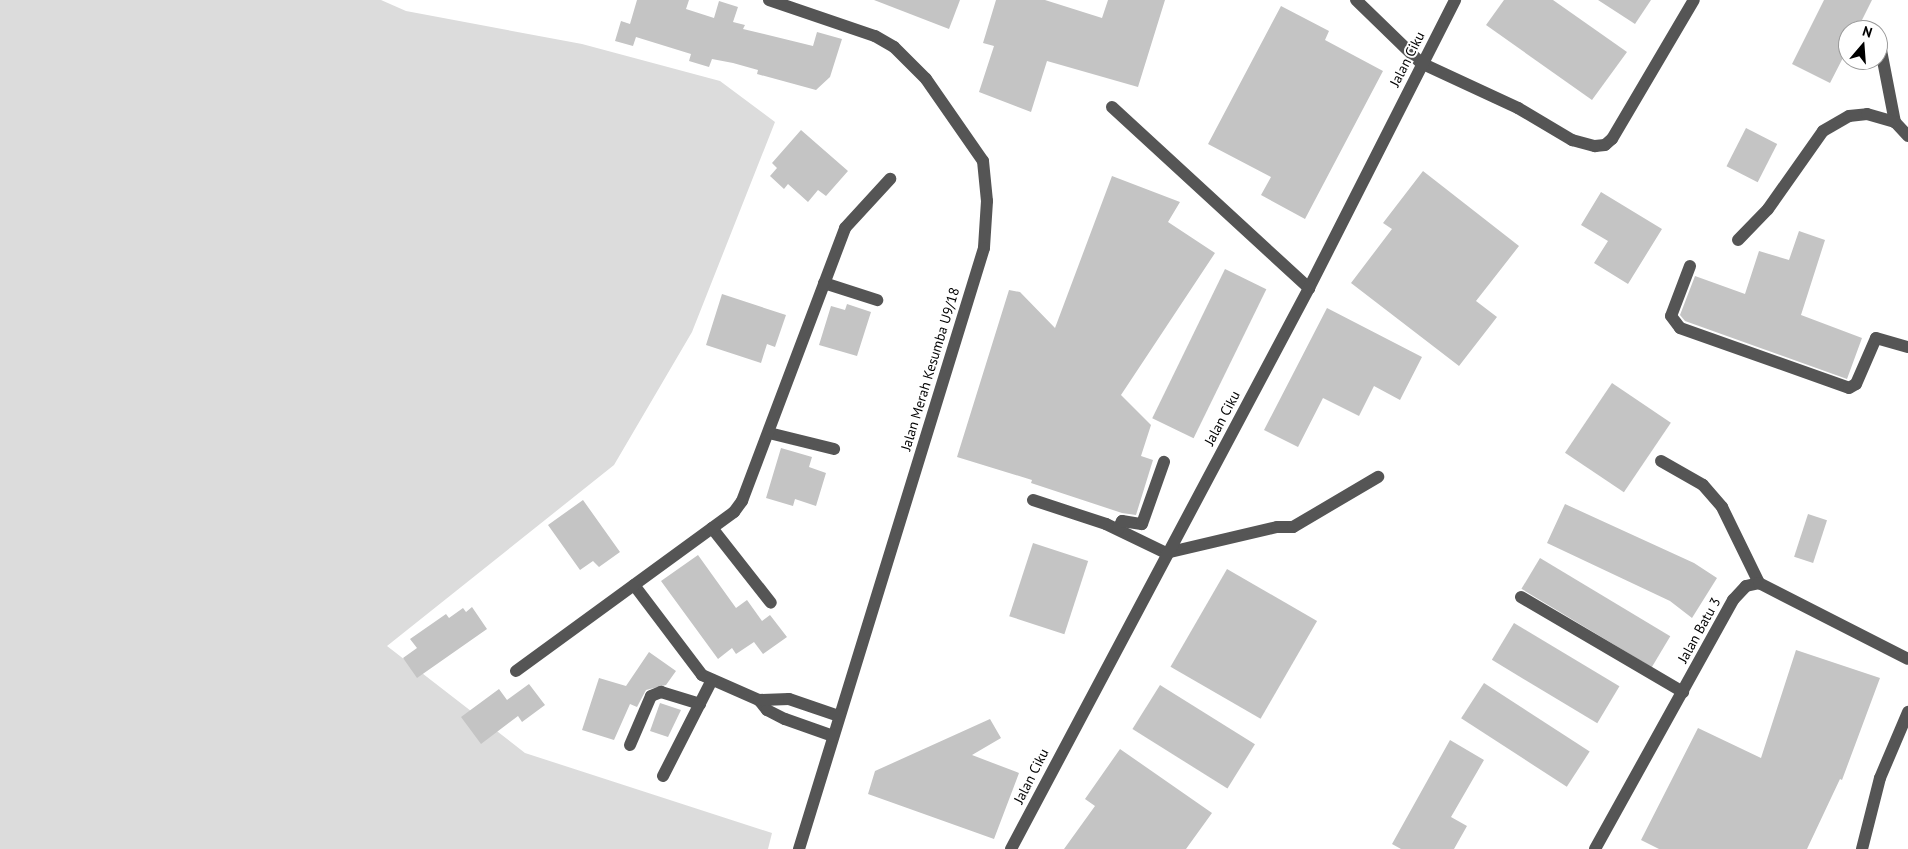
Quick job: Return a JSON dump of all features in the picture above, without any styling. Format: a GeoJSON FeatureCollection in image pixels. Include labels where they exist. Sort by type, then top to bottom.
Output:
{"type":"FeatureCollection","features":[{"type":"Feature","properties":{"kind":"street","name":"Jalan Merah Kesumba U9/18"},"geometry":{"type":"LineString","coordinates":[[770,0],[875,36],[894,47],[926,79],[983,161],[987,202],[984,248],[799,849]]}},
{"type":"Feature","properties":{"kind":"street"},"geometry":{"type":"LineString","coordinates":[[1356,0],[1421,62],[1518,108],[1572,140],[1605,145],[1694,0]]}},
{"type":"Feature","properties":{"kind":"street","name":"Jalan Ciku"},"geometry":{"type":"LineString","coordinates":[[1011,849],[1166,553],[1309,288],[1421,62],[1455,0]]}},
{"type":"Feature","properties":{"kind":"street"},"geometry":{"type":"LineString","coordinates":[[1885,70],[1895,122]]}},
{"type":"Feature","properties":{"kind":"street"},"geometry":{"type":"LineString","coordinates":[[1112,107],[1309,288]]}},
{"type":"Feature","properties":{"kind":"street"},"geometry":{"type":"LineString","coordinates":[[1738,240],[1768,209],[1823,131],[1849,116],[1867,114],[1895,122],[1908,136]]}},
{"type":"Feature","properties":{"kind":"street"},"geometry":{"type":"LineString","coordinates":[[516,671],[734,512],[742,501],[769,433],[845,228],[890,179]]}},
{"type":"Feature","properties":{"kind":"street"},"geometry":{"type":"LineString","coordinates":[[1690,266],[1671,316],[1680,328],[1849,388],[1856,384],[1876,338],[1908,346]]}},
{"type":"Feature","properties":{"kind":"street"},"geometry":{"type":"LineString","coordinates":[[824,283],[877,300]]}},
{"type":"Feature","properties":{"kind":"street"},"geometry":{"type":"LineString","coordinates":[[769,433],[834,449]]}},
{"type":"Feature","properties":{"kind":"street"},"geometry":{"type":"LineString","coordinates":[[1661,461],[1703,486],[1722,507],[1759,583],[1908,659]]}},
{"type":"Feature","properties":{"kind":"street"},"geometry":{"type":"LineString","coordinates":[[1118,529],[1122,521],[1142,524],[1164,462]]}},
{"type":"Feature","properties":{"kind":"street"},"geometry":{"type":"LineString","coordinates":[[1033,500],[1118,529],[1166,553],[1277,527],[1293,527],[1378,477]]}},
{"type":"Feature","properties":{"kind":"street"},"geometry":{"type":"LineString","coordinates":[[712,528],[771,603]]}},
{"type":"Feature","properties":{"kind":"street","name":"Jalan Batu 3"},"geometry":{"type":"LineString","coordinates":[[1595,849],[1733,600],[1746,586],[1759,583]]}},
{"type":"Feature","properties":{"kind":"street"},"geometry":{"type":"LineString","coordinates":[[634,585],[702,675],[759,700],[789,699],[840,716]]}},
{"type":"Feature","properties":{"kind":"street"},"geometry":{"type":"LineString","coordinates":[[1521,597],[1682,692]]}},
{"type":"Feature","properties":{"kind":"street"},"geometry":{"type":"LineString","coordinates":[[663,776],[712,680]]}},
{"type":"Feature","properties":{"kind":"street"},"geometry":{"type":"LineString","coordinates":[[630,745],[651,696],[661,692],[700,704]]}},
{"type":"Feature","properties":{"kind":"street"},"geometry":{"type":"LineString","coordinates":[[759,700],[767,710],[785,719],[833,736]]}},
{"type":"Feature","properties":{"kind":"street"},"geometry":{"type":"LineString","coordinates":[[1862,849],[1880,778],[1908,712]]}},
{"type":"Feature","properties":{"kind":"shaded area"},"geometry":{"type":"Polygon","coordinates":[[[0,0],[381,0],[406,11],[582,44],[720,81],[775,122],[692,332],[614,465],[387,646],[525,753],[772,833],[768,849],[0,849],[0,0]]]}},
{"type":"Feature","properties":{"kind":"building"},"geometry":{"type":"Polygon","coordinates":[[[637,0],[689,0],[686,9],[714,18],[719,1],[738,7],[733,22],[745,25],[743,29],[813,46],[817,32],[842,39],[830,77],[816,90],[757,74],[758,70],[733,63],[712,59],[709,67],[689,61],[691,54],[636,37],[633,46],[615,41],[621,21],[630,24],[637,0]]]}},
{"type":"Feature","properties":{"kind":"building"},"geometry":{"type":"Polygon","coordinates":[[[874,0],[960,0],[949,29],[874,0]]]}},
{"type":"Feature","properties":{"kind":"building"},"geometry":{"type":"Polygon","coordinates":[[[996,0],[1045,0],[1102,18],[1108,0],[1165,0],[1138,87],[1047,61],[1031,112],[979,92],[994,46],[983,43],[996,0]]]}},
{"type":"Feature","properties":{"kind":"building"},"geometry":{"type":"Polygon","coordinates":[[[1504,0],[1553,0],[1627,52],[1592,100],[1486,25],[1504,0]]]}},
{"type":"Feature","properties":{"kind":"building"},"geometry":{"type":"Polygon","coordinates":[[[1598,0],[1651,0],[1635,24],[1598,0]]]}},
{"type":"Feature","properties":{"kind":"building"},"geometry":{"type":"Polygon","coordinates":[[[1824,0],[1872,0],[1862,20],[1838,20],[1838,67],[1830,83],[1792,64],[1824,0]]]}},
{"type":"Feature","properties":{"kind":"building"},"geometry":{"type":"Polygon","coordinates":[[[1281,6],[1329,31],[1325,40],[1383,71],[1305,219],[1261,195],[1271,177],[1208,144],[1281,6]]]}},
{"type":"Feature","properties":{"kind":"building"},"geometry":{"type":"Polygon","coordinates":[[[1746,128],[1777,144],[1758,182],[1726,166],[1746,128]]]}},
{"type":"Feature","properties":{"kind":"building"},"geometry":{"type":"Polygon","coordinates":[[[801,130],[848,171],[826,196],[818,190],[808,202],[788,184],[784,189],[770,176],[777,168],[772,163],[801,130]]]}},
{"type":"Feature","properties":{"kind":"building"},"geometry":{"type":"Polygon","coordinates":[[[1423,171],[1519,246],[1476,301],[1497,317],[1459,366],[1351,283],[1392,229],[1383,223],[1423,171]]]}},
{"type":"Feature","properties":{"kind":"building"},"geometry":{"type":"Polygon","coordinates":[[[1112,176],[1180,202],[1168,222],[1215,253],[1121,395],[1151,425],[1141,456],[1153,460],[1136,515],[1122,513],[1031,483],[1032,480],[957,457],[1009,290],[1020,292],[1055,328],[1112,176]]]}},
{"type":"Feature","properties":{"kind":"building"},"geometry":{"type":"Polygon","coordinates":[[[1601,192],[1662,229],[1628,284],[1594,263],[1608,241],[1581,225],[1601,192]]]}},
{"type":"Feature","properties":{"kind":"building"},"geometry":{"type":"Polygon","coordinates":[[[1799,231],[1825,240],[1801,315],[1862,338],[1847,379],[1685,321],[1680,315],[1695,276],[1745,294],[1759,251],[1789,260],[1799,231]]]}},
{"type":"Feature","properties":{"kind":"building"},"geometry":{"type":"Polygon","coordinates":[[[1225,269],[1266,289],[1194,438],[1152,418],[1225,269]]]}},
{"type":"Feature","properties":{"kind":"building"},"geometry":{"type":"Polygon","coordinates":[[[722,294],[786,315],[775,347],[767,344],[761,363],[706,345],[722,294]]]}},
{"type":"Feature","properties":{"kind":"building"},"geometry":{"type":"Polygon","coordinates":[[[847,304],[871,312],[857,356],[819,345],[831,306],[845,310],[847,304]]]}},
{"type":"Feature","properties":{"kind":"building"},"geometry":{"type":"Polygon","coordinates":[[[1327,308],[1422,357],[1400,400],[1374,386],[1359,416],[1323,398],[1298,447],[1264,430],[1327,308]]]}},
{"type":"Feature","properties":{"kind":"building"},"geometry":{"type":"Polygon","coordinates":[[[1612,383],[1671,423],[1624,492],[1565,453],[1612,383]]]}},
{"type":"Feature","properties":{"kind":"building"},"geometry":{"type":"Polygon","coordinates":[[[781,448],[812,457],[809,467],[826,473],[816,506],[795,499],[793,506],[766,498],[781,448]]]}},
{"type":"Feature","properties":{"kind":"building"},"geometry":{"type":"Polygon","coordinates":[[[583,500],[620,552],[599,567],[593,561],[580,570],[548,525],[583,500]]]}},
{"type":"Feature","properties":{"kind":"building"},"geometry":{"type":"Polygon","coordinates":[[[1565,504],[1694,563],[1717,578],[1692,618],[1670,601],[1547,543],[1565,504]]]}},
{"type":"Feature","properties":{"kind":"building"},"geometry":{"type":"Polygon","coordinates":[[[1808,514],[1827,520],[1813,563],[1794,557],[1808,514]]]}},
{"type":"Feature","properties":{"kind":"building"},"geometry":{"type":"Polygon","coordinates":[[[1033,543],[1088,561],[1064,634],[1009,616],[1033,543]]]}},
{"type":"Feature","properties":{"kind":"building"},"geometry":{"type":"Polygon","coordinates":[[[698,555],[736,608],[747,600],[762,621],[770,615],[787,637],[763,654],[754,642],[736,654],[732,648],[718,659],[661,581],[698,555]]]}},
{"type":"Feature","properties":{"kind":"building"},"geometry":{"type":"Polygon","coordinates":[[[1540,558],[1670,636],[1652,667],[1521,589],[1540,558]]]}},
{"type":"Feature","properties":{"kind":"building"},"geometry":{"type":"Polygon","coordinates":[[[1227,569],[1317,621],[1261,719],[1170,667],[1227,569]]]}},
{"type":"Feature","properties":{"kind":"building"},"geometry":{"type":"Polygon","coordinates":[[[472,607],[487,629],[417,678],[403,658],[417,648],[410,639],[446,614],[449,618],[463,608],[466,612],[472,607]]]}},
{"type":"Feature","properties":{"kind":"building"},"geometry":{"type":"Polygon","coordinates":[[[1514,623],[1619,686],[1597,723],[1492,660],[1514,623]]]}},
{"type":"Feature","properties":{"kind":"building"},"geometry":{"type":"Polygon","coordinates":[[[1796,650],[1880,678],[1842,780],[1840,779],[1807,849],[1659,849],[1641,840],[1698,728],[1761,758],[1796,650]]]}},
{"type":"Feature","properties":{"kind":"building"},"geometry":{"type":"Polygon","coordinates":[[[649,652],[676,671],[666,685],[646,690],[637,707],[630,704],[614,740],[582,730],[599,678],[626,686],[649,652]]]}},
{"type":"Feature","properties":{"kind":"building"},"geometry":{"type":"Polygon","coordinates":[[[1484,683],[1590,752],[1567,787],[1461,718],[1484,683]]]}},
{"type":"Feature","properties":{"kind":"building"},"geometry":{"type":"Polygon","coordinates":[[[529,684],[545,705],[522,722],[518,716],[481,744],[461,717],[499,689],[507,700],[529,684]]]}},
{"type":"Feature","properties":{"kind":"building"},"geometry":{"type":"Polygon","coordinates":[[[1160,685],[1255,744],[1227,788],[1132,729],[1160,685]]]}},
{"type":"Feature","properties":{"kind":"building"},"geometry":{"type":"Polygon","coordinates":[[[660,703],[681,710],[668,737],[650,731],[660,703]]]}},
{"type":"Feature","properties":{"kind":"building"},"geometry":{"type":"Polygon","coordinates":[[[990,719],[1001,738],[972,755],[1019,773],[994,839],[868,794],[875,771],[990,719]]]}},
{"type":"Feature","properties":{"kind":"building"},"geometry":{"type":"Polygon","coordinates":[[[1450,740],[1484,760],[1451,817],[1467,826],[1454,849],[1401,849],[1392,844],[1450,740]]]}},
{"type":"Feature","properties":{"kind":"building"},"geometry":{"type":"Polygon","coordinates":[[[1120,749],[1212,813],[1186,849],[1064,849],[1095,806],[1085,799],[1120,749]]]}}]}
